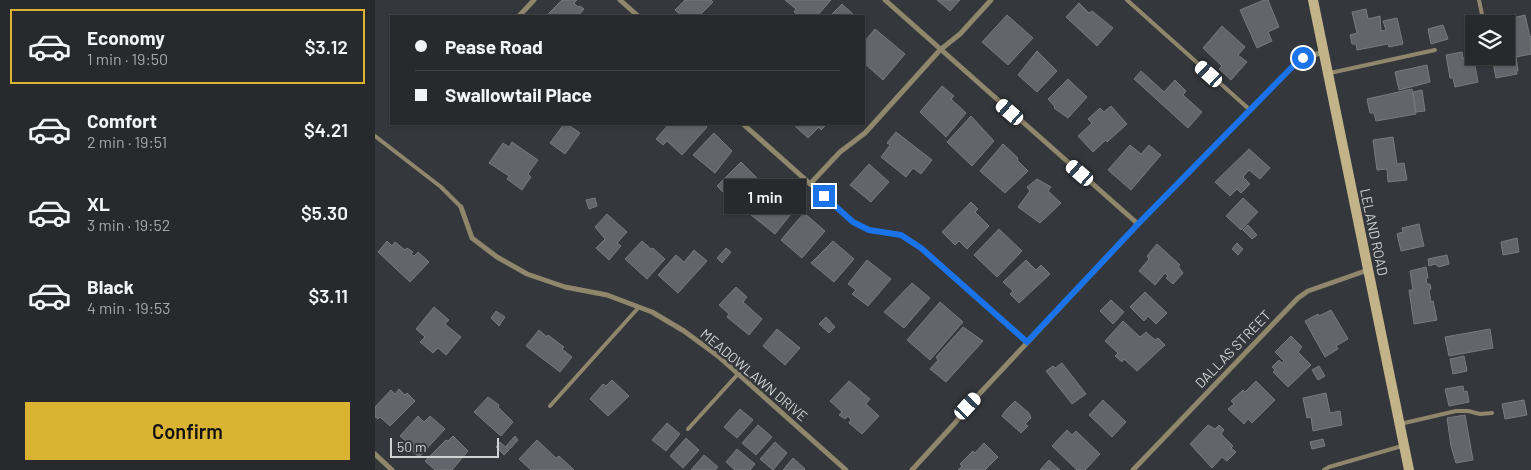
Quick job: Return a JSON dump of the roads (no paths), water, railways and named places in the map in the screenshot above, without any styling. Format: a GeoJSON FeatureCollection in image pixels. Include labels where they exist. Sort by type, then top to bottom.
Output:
{"type":"FeatureCollection","features":[{"type":"Feature","properties":{"kind":"main road","name":"LELAND ROAD"},"geometry":{"type":"LineString","coordinates":[[1313,0],[1409,470]]}},
{"type":"Feature","properties":{"kind":"street"},"geometry":{"type":"LineString","coordinates":[[520,15],[534,0]]}},
{"type":"Feature","properties":{"kind":"street"},"geometry":{"type":"LineString","coordinates":[[621,0],[638,15]]}},
{"type":"Feature","properties":{"kind":"street"},"geometry":{"type":"LineString","coordinates":[[885,0],[1138,224]]}},
{"type":"Feature","properties":{"kind":"street"},"geometry":{"type":"LineString","coordinates":[[810,184],[839,152],[865,133],[940,50],[960,34],[991,0]]}},
{"type":"Feature","properties":{"kind":"street"},"geometry":{"type":"LineString","coordinates":[[912,470],[968,406],[1138,224],[1297,62],[1303,58],[1323,52]]}},
{"type":"Feature","properties":{"kind":"street"},"geometry":{"type":"LineString","coordinates":[[744,125],[853,222],[869,230],[901,235],[921,248],[1027,342]]}},
{"type":"Feature","properties":{"kind":"street","name":"MEADOWLAWN DRIVE"},"geometry":{"type":"LineString","coordinates":[[461,207],[472,238],[497,257],[527,274],[565,287],[607,295],[652,312],[684,330],[718,356],[846,470]]}},
{"type":"Feature","properties":{"kind":"street","name":"DALLAS STREET"},"geometry":{"type":"LineString","coordinates":[[1133,470],[1298,298],[1308,291],[1368,270]]}},
{"type":"Feature","properties":{"kind":"street"},"geometry":{"type":"LineString","coordinates":[[375,454],[392,470]]}},
{"type":"Feature","properties":{"kind":"street"},"geometry":{"type":"LineString","coordinates":[[1138,465],[1143,470]]}},
{"type":"Feature","properties":{"kind":"lane"},"geometry":{"type":"LineString","coordinates":[[1127,0],[1250,110]]}},
{"type":"Feature","properties":{"kind":"lane"},"geometry":{"type":"LineString","coordinates":[[1479,0],[1482,15]]}},
{"type":"Feature","properties":{"kind":"lane"},"geometry":{"type":"LineString","coordinates":[[1328,74],[1435,50]]}},
{"type":"Feature","properties":{"kind":"lane","name":"MEADOWLAWN DRIVE"},"geometry":{"type":"LineString","coordinates":[[375,136],[441,187],[461,207]]}},
{"type":"Feature","properties":{"kind":"lane"},"geometry":{"type":"LineString","coordinates":[[550,406],[639,307]]}},
{"type":"Feature","properties":{"kind":"lane"},"geometry":{"type":"LineString","coordinates":[[688,429],[738,374]]}},
{"type":"Feature","properties":{"kind":"lane"},"geometry":{"type":"LineString","coordinates":[[1400,424],[1468,410],[1480,414],[1492,413]]}},
{"type":"Feature","properties":{"kind":"lane"},"geometry":{"type":"LineString","coordinates":[[1324,470],[1404,446]]}}]}
